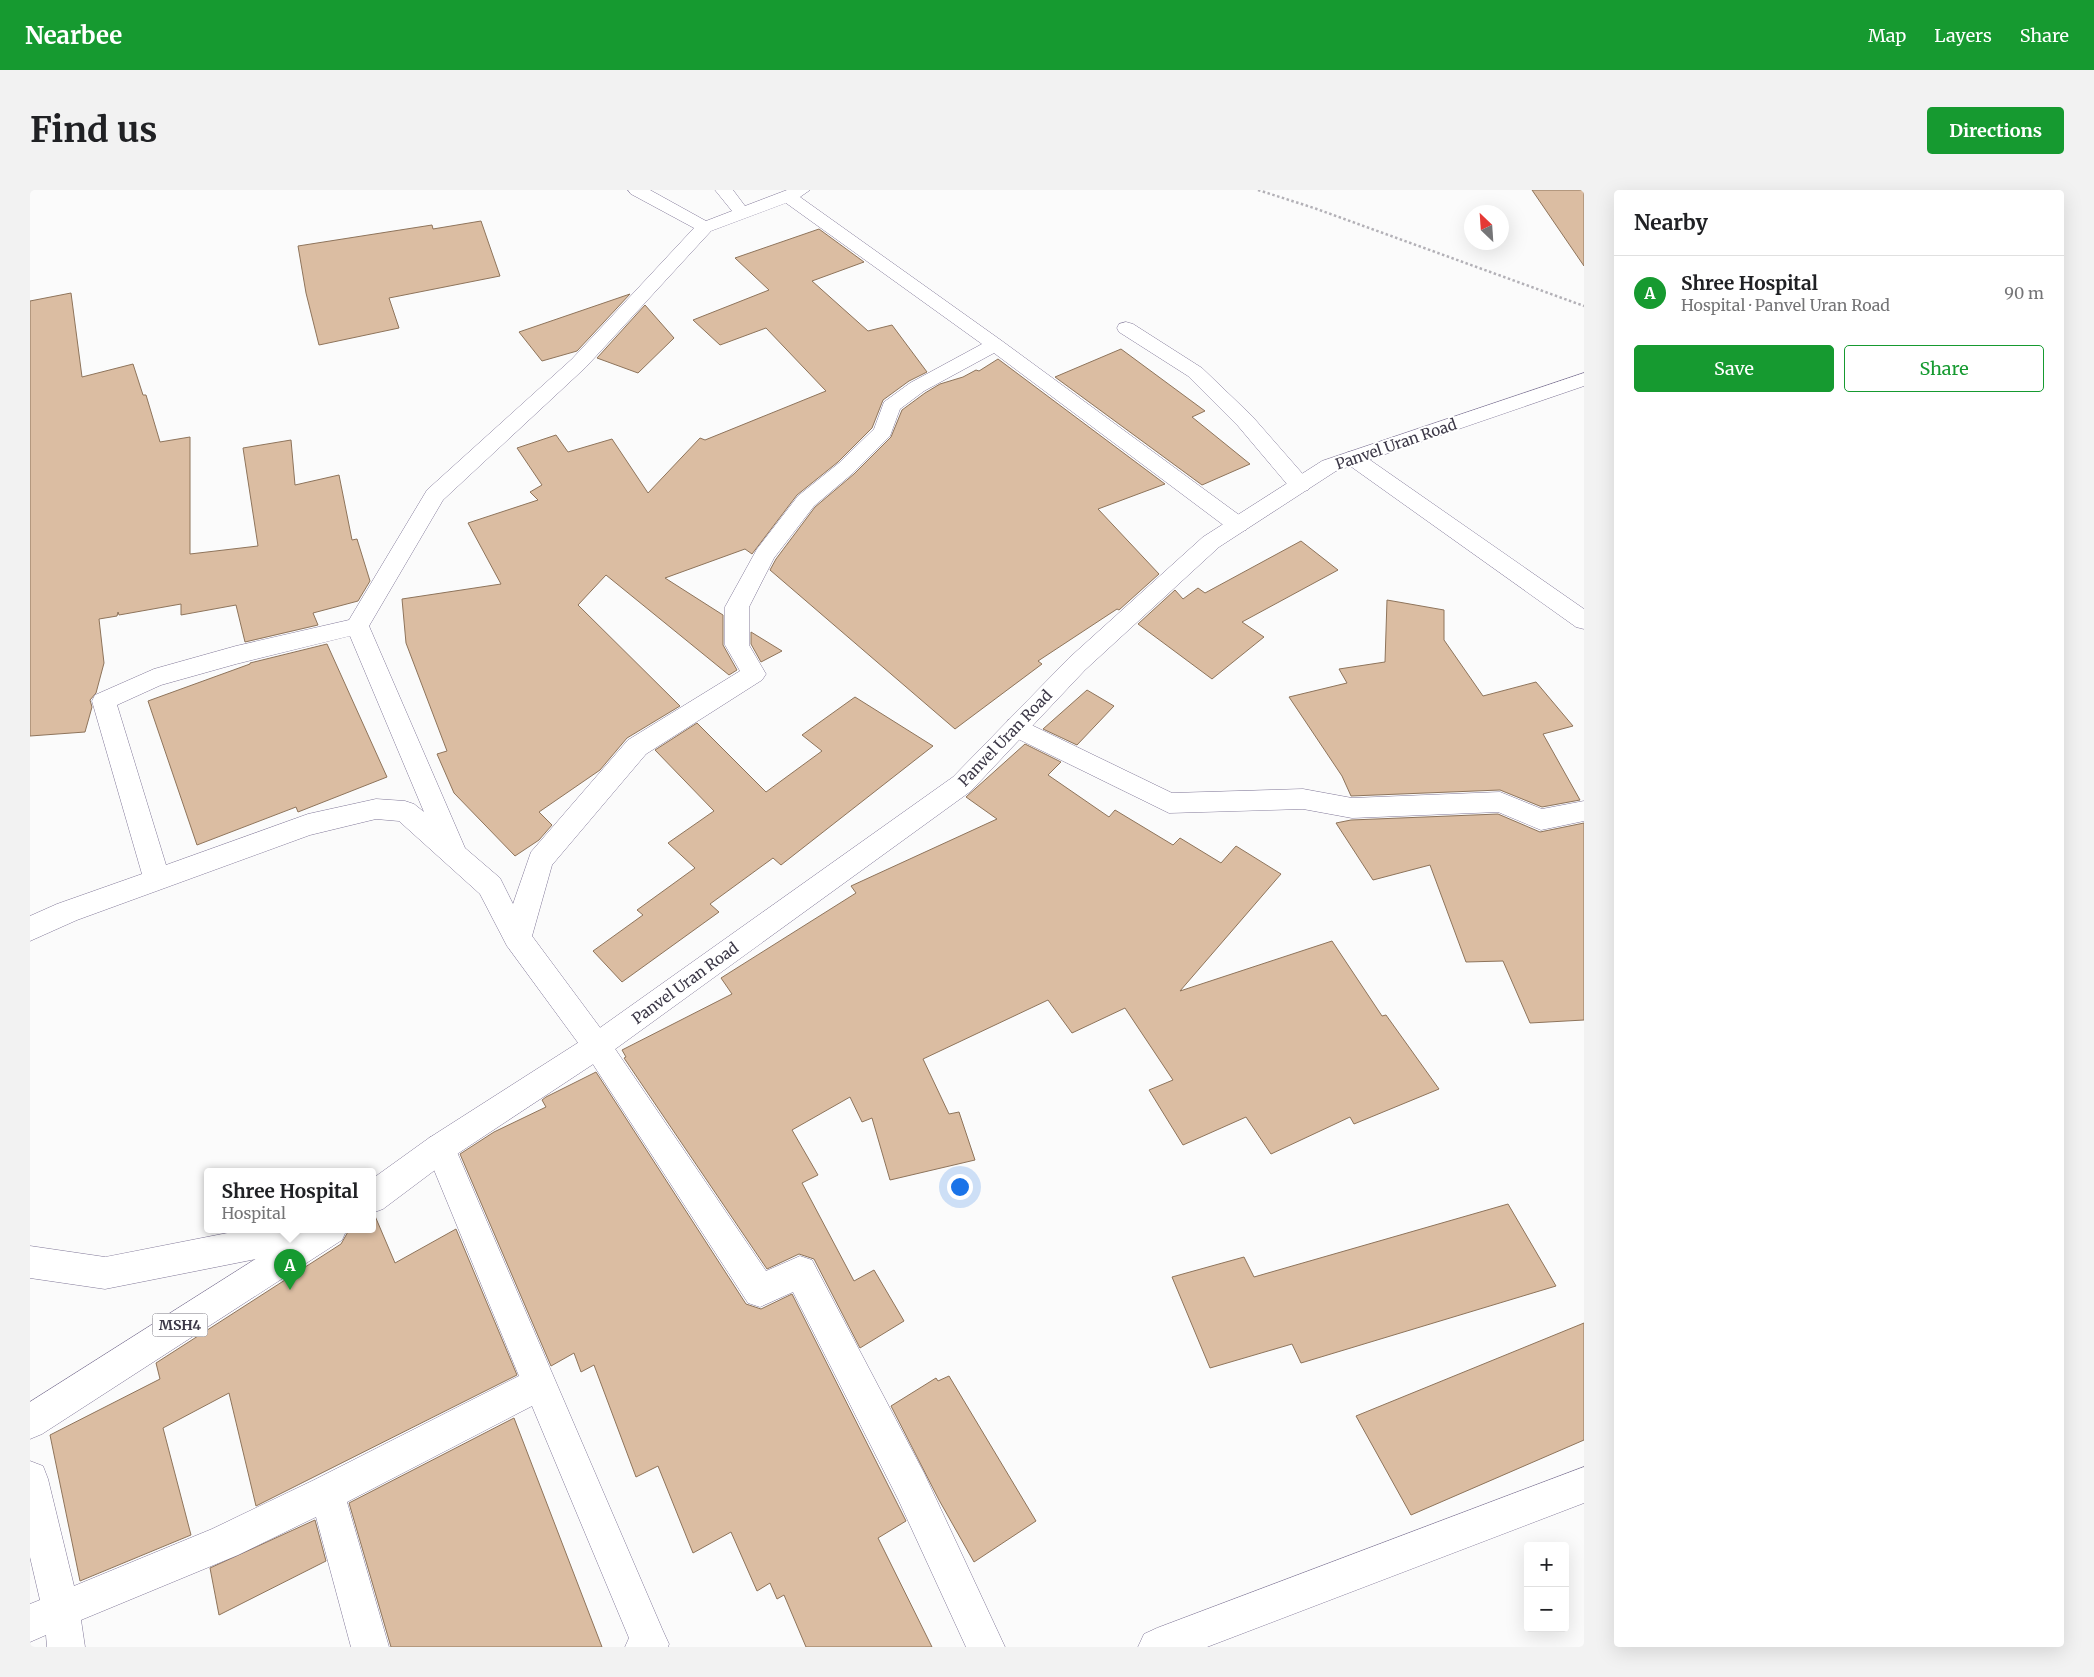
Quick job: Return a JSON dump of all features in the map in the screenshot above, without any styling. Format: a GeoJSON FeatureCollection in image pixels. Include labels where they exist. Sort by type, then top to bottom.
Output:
{"type":"FeatureCollection","features":[{"type":"Feature","properties":{"kind":"street"},"geometry":{"type":"LineString","coordinates":[[637,190],[705,227]]}},
{"type":"Feature","properties":{"kind":"street"},"geometry":{"type":"LineString","coordinates":[[724,190],[742,213]]}},
{"type":"Feature","properties":{"kind":"street"},"geometry":{"type":"LineString","coordinates":[[157,879],[104,701],[154,678],[236,655],[357,626],[435,495],[578,363],[705,227],[794,193],[1238,525]]}},
{"type":"Feature","properties":{"kind":"street"},"geometry":{"type":"LineString","coordinates":[[1126,328],[1195,372],[1245,421],[1300,485]]}},
{"type":"Feature","properties":{"kind":"street"},"geometry":{"type":"LineString","coordinates":[[517,938],[540,860],[637,747],[754,674],[737,645],[737,607],[766,554],[806,501],[846,468],[883,431],[891,406],[917,387],[995,345]]}},
{"type":"Feature","properties":{"kind":"street","name":"Panvel Uran Road"},"geometry":{"type":"LineString","coordinates":[[376,1195],[440,1148],[598,1046],[962,784],[1091,651],[1211,542],[1329,466],[1584,379]]}},
{"type":"Feature","properties":{"kind":"street"},"geometry":{"type":"LineString","coordinates":[[1353,458],[1584,621]]}},
{"type":"Feature","properties":{"kind":"street"},"geometry":{"type":"LineString","coordinates":[[357,626],[455,855]]}},
{"type":"Feature","properties":{"kind":"street"},"geometry":{"type":"LineString","coordinates":[[1017,727],[1169,803],[1303,799],[1352,808],[1500,802],[1541,820],[1584,811]]}},
{"type":"Feature","properties":{"kind":"street"},"geometry":{"type":"LineString","coordinates":[[30,929],[67,912],[308,825],[376,809],[406,811],[490,886],[517,938],[598,1046],[760,1291],[800,1272],[911,1486],[986,1647]]}},
{"type":"Feature","properties":{"kind":"street"},"geometry":{"type":"LineString","coordinates":[[440,1148],[541,1383],[650,1646]]}},
{"type":"Feature","properties":{"kind":"street"},"geometry":{"type":"LineString","coordinates":[[30,1262],[105,1274],[307,1233]]}},
{"type":"Feature","properties":{"kind":"street","name":"MSH4"},"geometry":{"type":"LineString","coordinates":[[30,1422],[325,1233]]}},
{"type":"Feature","properties":{"kind":"street"},"geometry":{"type":"LineString","coordinates":[[46,1617],[225,1542],[327,1493],[541,1383]]}},
{"type":"Feature","properties":{"kind":"street"},"geometry":{"type":"LineString","coordinates":[[30,1479],[46,1617],[66,1647]]}},
{"type":"Feature","properties":{"kind":"street"},"geometry":{"type":"LineString","coordinates":[[1157,1647],[1584,1485]]}},
{"type":"Feature","properties":{"kind":"street"},"geometry":{"type":"LineString","coordinates":[[327,1493],[370,1647]]}},
{"type":"Feature","properties":{"kind":"path"},"geometry":{"type":"LineString","coordinates":[[1258,190],[1314,208],[1584,306]]}},
{"type":"Feature","properties":{"kind":"building"},"geometry":{"type":"Polygon","coordinates":[[[1532,190],[1584,190],[1584,266],[1532,190]]]}},
{"type":"Feature","properties":{"kind":"building"},"geometry":{"type":"Polygon","coordinates":[[[481,221],[500,276],[389,298],[399,328],[319,345],[306,293],[298,246],[432,225],[433,229],[481,221]]]}},
{"type":"Feature","properties":{"kind":"building"},"geometry":{"type":"Polygon","coordinates":[[[819,229],[864,262],[812,281],[868,331],[892,325],[927,372],[909,381],[883,400],[872,428],[838,462],[797,495],[752,554],[745,549],[665,578],[723,615],[723,645],[737,670],[729,675],[606,575],[578,605],[680,706],[627,738],[600,770],[539,812],[552,825],[539,840],[515,856],[454,793],[437,754],[447,751],[406,643],[402,599],[501,584],[468,523],[538,500],[530,492],[542,485],[517,448],[556,435],[568,452],[612,439],[648,493],[700,438],[705,440],[826,391],[766,328],[720,345],[693,320],[769,290],[735,258],[819,229]]]}},
{"type":"Feature","properties":{"kind":"building"},"geometry":{"type":"Polygon","coordinates":[[[71,293],[82,377],[133,364],[143,395],[146,395],[160,442],[190,437],[190,554],[258,546],[243,448],[291,440],[295,485],[339,475],[352,540],[357,539],[370,581],[358,601],[313,613],[318,625],[245,642],[236,605],[181,615],[181,604],[119,615],[118,612],[117,616],[99,619],[104,663],[96,693],[90,700],[92,707],[85,732],[30,736],[30,301],[71,293]]]}},
{"type":"Feature","properties":{"kind":"building"},"geometry":{"type":"Polygon","coordinates":[[[630,294],[577,351],[542,361],[519,332],[630,294]]]}},
{"type":"Feature","properties":{"kind":"building"},"geometry":{"type":"Polygon","coordinates":[[[645,305],[674,338],[638,373],[597,358],[645,305]]]}},
{"type":"Feature","properties":{"kind":"building"},"geometry":{"type":"Polygon","coordinates":[[[1121,349],[1205,411],[1192,417],[1250,464],[1202,485],[1055,377],[1121,349]]]}},
{"type":"Feature","properties":{"kind":"building"},"geometry":{"type":"Polygon","coordinates":[[[998,359],[1165,484],[1098,509],[1159,574],[1119,610],[1117,609],[1038,661],[1042,664],[955,729],[770,570],[776,559],[815,507],[854,474],[891,437],[902,410],[940,384],[963,377],[976,370],[979,371],[998,359]]]}},
{"type":"Feature","properties":{"kind":"building"},"geometry":{"type":"Polygon","coordinates":[[[1301,541],[1338,570],[1242,622],[1264,637],[1212,679],[1138,624],[1175,590],[1183,599],[1198,588],[1205,593],[1301,541]]]}},
{"type":"Feature","properties":{"kind":"building"},"geometry":{"type":"Polygon","coordinates":[[[1387,600],[1444,610],[1444,640],[1483,696],[1536,682],[1573,726],[1543,734],[1580,800],[1542,807],[1500,790],[1351,796],[1342,776],[1289,697],[1347,683],[1339,669],[1385,662],[1387,600]]]}},
{"type":"Feature","properties":{"kind":"building"},"geometry":{"type":"Polygon","coordinates":[[[751,632],[782,651],[761,662],[751,644],[751,632]]]}},
{"type":"Feature","properties":{"kind":"building"},"geometry":{"type":"Polygon","coordinates":[[[327,644],[387,777],[298,812],[296,807],[197,845],[148,701],[250,663],[327,644]]]}},
{"type":"Feature","properties":{"kind":"building"},"geometry":{"type":"Polygon","coordinates":[[[1087,690],[1114,706],[1077,745],[1043,729],[1087,690]]]}},
{"type":"Feature","properties":{"kind":"building"},"geometry":{"type":"Polygon","coordinates":[[[855,697],[933,746],[781,865],[773,858],[710,904],[719,912],[622,982],[593,951],[643,915],[637,910],[695,868],[668,843],[714,811],[655,750],[697,723],[766,792],[822,751],[802,735],[855,697]]]}},
{"type":"Feature","properties":{"kind":"building"},"geometry":{"type":"Polygon","coordinates":[[[1025,744],[1061,762],[1048,775],[1109,817],[1115,810],[1173,845],[1180,838],[1221,863],[1236,846],[1281,874],[1180,991],[1332,941],[1382,1016],[1386,1015],[1439,1089],[1354,1124],[1350,1117],[1271,1154],[1246,1117],[1183,1145],[1149,1090],[1173,1080],[1125,1008],[1072,1033],[1048,1000],[923,1059],[949,1114],[959,1112],[975,1160],[890,1180],[872,1118],[862,1122],[850,1097],[792,1130],[818,1175],[802,1183],[854,1281],[874,1270],[904,1321],[860,1348],[814,1259],[799,1254],[767,1269],[624,1058],[626,1057],[622,1050],[732,994],[721,978],[856,893],[851,886],[997,819],[966,797],[1025,744]]]}},
{"type":"Feature","properties":{"kind":"building"},"geometry":{"type":"Polygon","coordinates":[[[1498,814],[1540,832],[1584,823],[1584,1020],[1530,1023],[1503,961],[1466,962],[1430,865],[1373,880],[1336,823],[1351,820],[1498,814]]]}},
{"type":"Feature","properties":{"kind":"building"},"geometry":{"type":"Polygon","coordinates":[[[596,1072],[746,1304],[761,1309],[792,1294],[906,1521],[878,1538],[932,1647],[806,1647],[784,1595],[777,1599],[770,1583],[757,1591],[731,1532],[693,1553],[658,1466],[636,1477],[594,1365],[581,1372],[574,1353],[551,1366],[460,1154],[494,1132],[546,1107],[542,1100],[546,1097],[596,1072]]]}},
{"type":"Feature","properties":{"kind":"building"},"geometry":{"type":"Polygon","coordinates":[[[1508,1204],[1556,1286],[1301,1363],[1292,1344],[1210,1368],[1172,1277],[1244,1257],[1254,1277],[1508,1204]]]}},
{"type":"Feature","properties":{"kind":"building"},"geometry":{"type":"Polygon","coordinates":[[[376,1218],[395,1263],[456,1229],[517,1375],[256,1506],[229,1393],[163,1428],[191,1535],[80,1581],[50,1435],[160,1379],[156,1363],[341,1244],[347,1233],[376,1233],[376,1218]]]}},
{"type":"Feature","properties":{"kind":"building"},"geometry":{"type":"Polygon","coordinates":[[[1584,1323],[1584,1440],[1411,1515],[1356,1416],[1584,1323]]]}},
{"type":"Feature","properties":{"kind":"building"},"geometry":{"type":"Polygon","coordinates":[[[949,1376],[1036,1521],[974,1562],[939,1500],[891,1406],[936,1378],[938,1381],[949,1376]]]}},
{"type":"Feature","properties":{"kind":"building"},"geometry":{"type":"Polygon","coordinates":[[[514,1418],[602,1647],[391,1647],[349,1503],[514,1418]]]}},
{"type":"Feature","properties":{"kind":"building"},"geometry":{"type":"Polygon","coordinates":[[[315,1520],[326,1561],[219,1615],[210,1568],[315,1520]]]}},
{"type":"Feature","properties":{"kind":"place","name":"Shree Hospital"},"geometry":{"type":"Point","coordinates":[290,1290]}}]}
